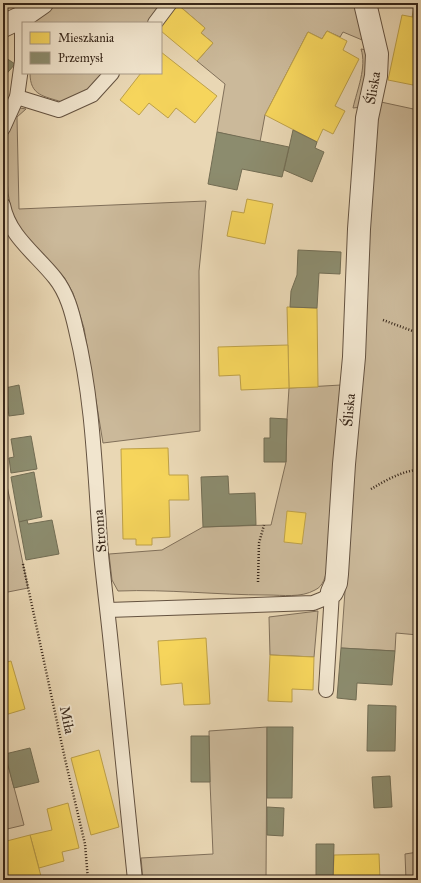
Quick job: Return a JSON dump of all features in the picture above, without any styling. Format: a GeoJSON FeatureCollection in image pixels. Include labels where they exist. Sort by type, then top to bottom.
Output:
{"type":"FeatureCollection","features":[{"type":"Feature","properties":{"kind":"street"},"geometry":{"type":"LineString","coordinates":[[3,26],[22,17],[42,3]]}},
{"type":"Feature","properties":{"kind":"street","name":"Śliska"},"geometry":{"type":"LineString","coordinates":[[332,592],[336,583],[337,574],[354,358],[359,229],[368,118],[376,76],[377,54],[365,3]]}},
{"type":"Feature","properties":{"kind":"lane"},"geometry":{"type":"LineString","coordinates":[[156,22],[170,3]]}},
{"type":"Feature","properties":{"kind":"lane"},"geometry":{"type":"LineString","coordinates":[[3,128],[17,96],[22,61],[22,17]]}},
{"type":"Feature","properties":{"kind":"lane"},"geometry":{"type":"LineString","coordinates":[[3,101],[17,96],[59,110],[92,95],[111,74]]}},
{"type":"Feature","properties":{"kind":"lane","name":"Stroma"},"geometry":{"type":"LineString","coordinates":[[3,205],[5,216],[12,230],[58,283],[71,308],[84,369],[91,422],[102,555],[135,880]]}},
{"type":"Feature","properties":{"kind":"lane"},"geometry":{"type":"LineString","coordinates":[[108,610],[313,604],[332,592]]}},
{"type":"Feature","properties":{"kind":"lane"},"geometry":{"type":"LineString","coordinates":[[326,690],[332,592]]}},
{"type":"Feature","properties":{"kind":"path"},"geometry":{"type":"LineString","coordinates":[[356,313],[386,320],[418,333]]}},
{"type":"Feature","properties":{"kind":"path"},"geometry":{"type":"LineString","coordinates":[[342,507],[387,480],[409,470],[418,470]]}},
{"type":"Feature","properties":{"kind":"path"},"geometry":{"type":"LineString","coordinates":[[258,605],[259,543],[264,525]]}},
{"type":"Feature","properties":{"kind":"path","name":"Miła"},"geometry":{"type":"LineString","coordinates":[[23,564],[65,759],[86,844],[88,880]]}},
{"type":"Feature","properties":{"kind":"shaded area"},"geometry":{"type":"Polygon","coordinates":[[[59,3],[162,3],[148,22],[31,22],[59,3]]]}},
{"type":"Feature","properties":{"kind":"shaded area"},"geometry":{"type":"Polygon","coordinates":[[[356,3],[367,42],[343,32],[340,37],[327,31],[322,39],[308,32],[265,115],[260,142],[217,132],[225,84],[197,61],[213,43],[201,33],[205,28],[177,4],[356,3]]]}},
{"type":"Feature","properties":{"kind":"shaded area"},"geometry":{"type":"Polygon","coordinates":[[[361,49],[367,50],[370,74],[362,107],[353,108],[362,71],[363,56],[361,49]]]}},
{"type":"Feature","properties":{"kind":"shaded area"},"geometry":{"type":"Polygon","coordinates":[[[30,74],[103,74],[89,90],[62,102],[39,94],[35,91],[30,74]]]}},
{"type":"Feature","properties":{"kind":"shaded area"},"geometry":{"type":"Polygon","coordinates":[[[381,102],[418,110],[418,635],[396,633],[395,651],[341,648],[376,117],[381,102]]]}},
{"type":"Feature","properties":{"kind":"shaded area"},"geometry":{"type":"Polygon","coordinates":[[[20,108],[26,109],[17,117],[19,209],[206,201],[199,271],[200,431],[103,443],[84,328],[73,293],[64,277],[27,238],[13,220],[8,193],[6,161],[8,130],[20,108]]]}},
{"type":"Feature","properties":{"kind":"shaded area"},"geometry":{"type":"Polygon","coordinates":[[[341,385],[328,567],[324,580],[318,588],[310,593],[292,596],[118,591],[112,580],[109,554],[162,550],[203,527],[271,525],[286,462],[289,388],[341,385]]]}},
{"type":"Feature","properties":{"kind":"shaded area"},"geometry":{"type":"Polygon","coordinates":[[[3,476],[5,476],[28,588],[3,593],[3,476]]]}},
{"type":"Feature","properties":{"kind":"shaded area"},"geometry":{"type":"Polygon","coordinates":[[[318,611],[314,657],[270,655],[269,617],[318,611]]]}},
{"type":"Feature","properties":{"kind":"shaded area"},"geometry":{"type":"Polygon","coordinates":[[[267,727],[266,880],[143,880],[141,858],[213,854],[209,731],[267,727]]]}},
{"type":"Feature","properties":{"kind":"shaded area"},"geometry":{"type":"Polygon","coordinates":[[[3,746],[24,825],[3,830],[3,746]]]}},
{"type":"Feature","properties":{"kind":"shaded area"},"geometry":{"type":"Polygon","coordinates":[[[418,852],[418,880],[406,880],[405,854],[418,852]]]}},
{"type":"Feature","properties":{"kind":"building: Mieszkania"},"geometry":{"type":"Polygon","coordinates":[[[415,3],[418,3],[418,18],[412,17],[415,3]]]}},
{"type":"Feature","properties":{"kind":"building: Mieszkania"},"geometry":{"type":"Polygon","coordinates":[[[177,4],[205,28],[201,33],[213,43],[197,61],[162,32],[162,23],[177,4]]]}},
{"type":"Feature","properties":{"kind":"building: Mieszkania"},"geometry":{"type":"Polygon","coordinates":[[[402,15],[418,18],[418,86],[388,80],[402,15]]]}},
{"type":"Feature","properties":{"kind":"building: Mieszkania"},"geometry":{"type":"Polygon","coordinates":[[[327,31],[347,41],[343,50],[359,59],[335,106],[345,111],[333,134],[323,129],[317,142],[265,115],[308,32],[322,39],[327,31]]]}},
{"type":"Feature","properties":{"kind":"building: Mieszkania"},"geometry":{"type":"Polygon","coordinates":[[[162,53],[217,96],[195,123],[176,108],[168,118],[149,103],[139,115],[120,100],[140,74],[162,74],[162,53]]]}},
{"type":"Feature","properties":{"kind":"building: Mieszkania"},"geometry":{"type":"Polygon","coordinates":[[[247,199],[273,204],[265,244],[227,236],[232,211],[244,213],[247,199]]]}},
{"type":"Feature","properties":{"kind":"building: Mieszkania"},"geometry":{"type":"Polygon","coordinates":[[[287,307],[317,308],[318,387],[289,388],[287,307]]]}},
{"type":"Feature","properties":{"kind":"building: Mieszkania"},"geometry":{"type":"Polygon","coordinates":[[[288,345],[289,388],[241,390],[240,375],[219,376],[218,347],[288,345]]]}},
{"type":"Feature","properties":{"kind":"building: Mieszkania"},"geometry":{"type":"Polygon","coordinates":[[[168,448],[169,475],[188,475],[189,500],[169,500],[170,537],[152,538],[152,545],[136,545],[136,539],[123,539],[121,449],[168,448]]]}},
{"type":"Feature","properties":{"kind":"building: Mieszkania"},"geometry":{"type":"Polygon","coordinates":[[[287,511],[306,513],[302,544],[284,542],[287,511]]]}},
{"type":"Feature","properties":{"kind":"building: Mieszkania"},"geometry":{"type":"Polygon","coordinates":[[[206,638],[210,704],[184,705],[182,683],[161,685],[158,641],[206,638]]]}},
{"type":"Feature","properties":{"kind":"building: Mieszkania"},"geometry":{"type":"Polygon","coordinates":[[[270,655],[314,657],[313,690],[292,689],[292,702],[268,701],[270,655]]]}},
{"type":"Feature","properties":{"kind":"building: Mieszkania"},"geometry":{"type":"Polygon","coordinates":[[[11,661],[25,709],[5,715],[3,708],[3,663],[11,661]]]}},
{"type":"Feature","properties":{"kind":"building: Mieszkania"},"geometry":{"type":"Polygon","coordinates":[[[99,750],[119,827],[91,835],[71,758],[99,750]]]}},
{"type":"Feature","properties":{"kind":"building: Mieszkania"},"geometry":{"type":"Polygon","coordinates":[[[68,803],[79,848],[62,852],[64,861],[39,868],[30,835],[52,830],[47,809],[68,803]]]}},
{"type":"Feature","properties":{"kind":"building: Mieszkania"},"geometry":{"type":"Polygon","coordinates":[[[30,835],[42,880],[3,880],[3,842],[30,835]]]}},
{"type":"Feature","properties":{"kind":"building: Mieszkania"},"geometry":{"type":"Polygon","coordinates":[[[379,854],[380,880],[333,880],[334,855],[379,854]]]}},
{"type":"Feature","properties":{"kind":"building: Przemysł"},"geometry":{"type":"Polygon","coordinates":[[[3,56],[15,64],[3,78],[3,56]]]}},
{"type":"Feature","properties":{"kind":"building: Przemysł"},"geometry":{"type":"Polygon","coordinates":[[[293,130],[317,142],[315,148],[324,152],[312,182],[284,170],[293,130]]]}},
{"type":"Feature","properties":{"kind":"building: Przemysł"},"geometry":{"type":"Polygon","coordinates":[[[217,132],[289,147],[282,177],[242,169],[237,190],[208,184],[217,132]]]}},
{"type":"Feature","properties":{"kind":"building: Przemysł"},"geometry":{"type":"Polygon","coordinates":[[[298,250],[341,252],[340,274],[319,273],[317,308],[290,307],[291,291],[297,275],[298,250]]]}},
{"type":"Feature","properties":{"kind":"building: Przemysł"},"geometry":{"type":"Polygon","coordinates":[[[19,385],[24,414],[9,416],[5,388],[19,385]]]}},
{"type":"Feature","properties":{"kind":"building: Przemysł"},"geometry":{"type":"Polygon","coordinates":[[[270,418],[287,419],[286,462],[264,462],[264,438],[270,438],[270,418]]]}},
{"type":"Feature","properties":{"kind":"building: Przemysł"},"geometry":{"type":"Polygon","coordinates":[[[31,436],[37,469],[11,473],[9,458],[14,457],[11,439],[31,436]]]}},
{"type":"Feature","properties":{"kind":"building: Przemysł"},"geometry":{"type":"Polygon","coordinates":[[[34,472],[42,517],[19,522],[11,477],[34,472]]]}},
{"type":"Feature","properties":{"kind":"building: Przemysł"},"geometry":{"type":"Polygon","coordinates":[[[228,476],[229,494],[255,493],[256,525],[203,527],[201,477],[228,476]]]}},
{"type":"Feature","properties":{"kind":"building: Przemysł"},"geometry":{"type":"Polygon","coordinates":[[[27,520],[28,524],[52,520],[59,554],[26,560],[19,522],[27,520]]]}},
{"type":"Feature","properties":{"kind":"building: Przemysł"},"geometry":{"type":"Polygon","coordinates":[[[341,648],[395,651],[392,685],[357,683],[356,700],[337,698],[341,648]]]}},
{"type":"Feature","properties":{"kind":"building: Przemysł"},"geometry":{"type":"Polygon","coordinates":[[[368,705],[396,706],[395,751],[367,751],[368,705]]]}},
{"type":"Feature","properties":{"kind":"building: Przemysł"},"geometry":{"type":"Polygon","coordinates":[[[267,727],[293,727],[292,798],[267,798],[267,727]]]}},
{"type":"Feature","properties":{"kind":"building: Przemysł"},"geometry":{"type":"Polygon","coordinates":[[[191,736],[209,736],[210,782],[191,782],[191,736]]]}},
{"type":"Feature","properties":{"kind":"building: Przemysł"},"geometry":{"type":"Polygon","coordinates":[[[30,748],[39,782],[14,788],[5,754],[30,748]]]}},
{"type":"Feature","properties":{"kind":"building: Przemysł"},"geometry":{"type":"Polygon","coordinates":[[[390,776],[392,807],[374,808],[372,777],[390,776]]]}},
{"type":"Feature","properties":{"kind":"building: Przemysł"},"geometry":{"type":"Polygon","coordinates":[[[267,807],[284,808],[283,836],[267,835],[267,807]]]}},
{"type":"Feature","properties":{"kind":"building: Przemysł"},"geometry":{"type":"Polygon","coordinates":[[[316,844],[334,844],[333,880],[316,880],[316,844]]]}}]}
